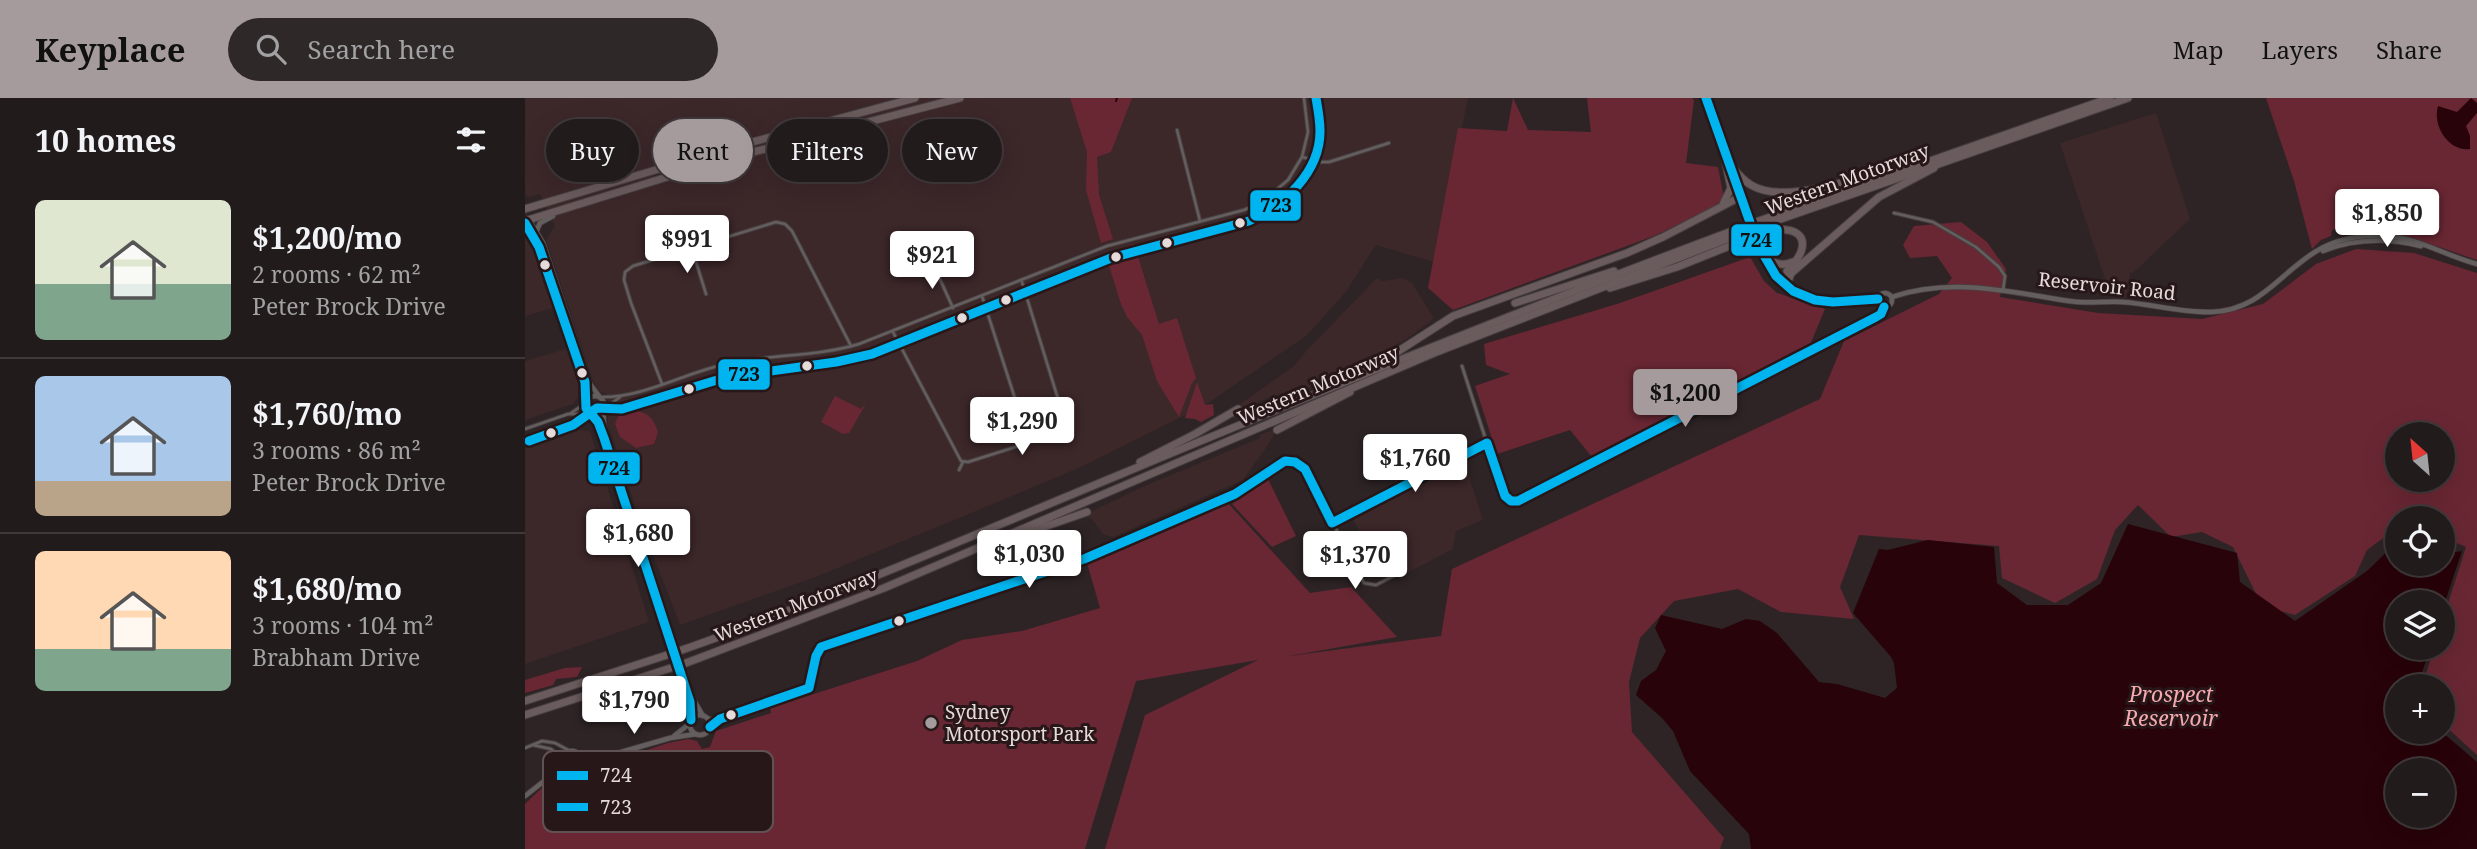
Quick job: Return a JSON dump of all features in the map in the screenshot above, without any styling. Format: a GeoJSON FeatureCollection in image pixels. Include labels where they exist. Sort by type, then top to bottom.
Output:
{"type":"FeatureCollection","features":[{"type":"Feature","properties":{"kind":"highway"},"geometry":{"type":"LineString","coordinates":[[525,209],[719,151],[915,98]]}},
{"type":"Feature","properties":{"kind":"highway"},"geometry":{"type":"LineString","coordinates":[[526,220],[719,161],[933,101],[960,98]]}},
{"type":"Feature","properties":{"kind":"highway","name":"Western Motorway"},"geometry":{"type":"LineString","coordinates":[[1758,228],[1940,156],[2110,98]]}},
{"type":"Feature","properties":{"kind":"highway","name":"Western Motorway"},"geometry":{"type":"LineString","coordinates":[[525,701],[682,650],[880,576],[1116,476],[1532,307],[1692,246],[1758,228],[1950,158],[2128,98]]}},
{"type":"Feature","properties":{"kind":"highway"},"geometry":{"type":"LineString","coordinates":[[1723,152],[1736,171],[1751,185],[1765,191],[1780,192],[1823,187],[1940,156]]}},
{"type":"Feature","properties":{"kind":"highway"},"geometry":{"type":"LineString","coordinates":[[1716,209],[1726,200],[1731,188],[1723,152]]}},
{"type":"Feature","properties":{"kind":"highway"},"geometry":{"type":"LineString","coordinates":[[1779,280],[1791,273],[1887,192],[1950,158]]}},
{"type":"Feature","properties":{"kind":"highway"},"geometry":{"type":"LineString","coordinates":[[1294,404],[1394,354],[1453,316],[1627,253],[1740,197]]}},
{"type":"Feature","properties":{"kind":"highway"},"geometry":{"type":"LineString","coordinates":[[1745,232],[1758,228],[1779,228],[1792,230],[1800,239],[1801,254],[1779,280]]}},
{"type":"Feature","properties":{"kind":"highway","name":"Western Motorway"},"geometry":{"type":"LineString","coordinates":[[525,717],[542,713],[545,708],[686,663],[835,608],[1372,379],[1745,232]]}},
{"type":"Feature","properties":{"kind":"highway"},"geometry":{"type":"LineString","coordinates":[[1758,245],[1769,260],[1780,265],[1790,264],[1801,254]]}},
{"type":"Feature","properties":{"kind":"highway"},"geometry":{"type":"LineString","coordinates":[[1514,303],[1692,246]]}},
{"type":"Feature","properties":{"kind":"highway"},"geometry":{"type":"LineString","coordinates":[[1791,273],[1788,280],[1791,290]]}},
{"type":"Feature","properties":{"kind":"highway"},"geometry":{"type":"LineString","coordinates":[[1277,430],[1372,379]]}},
{"type":"Feature","properties":{"kind":"highway"},"geometry":{"type":"LineString","coordinates":[[1116,476],[1118,472],[1195,434],[1238,409]]}},
{"type":"Feature","properties":{"kind":"highway"},"geometry":{"type":"LineString","coordinates":[[959,557],[1087,512]]}},
{"type":"Feature","properties":{"kind":"main road"},"geometry":{"type":"LineString","coordinates":[[1706,98],[1723,152],[1768,268],[1791,290],[1807,298],[1825,302],[1878,299],[1884,293],[1892,297],[1890,305],[1884,307],[1880,306],[1878,299]]}},
{"type":"Feature","properties":{"kind":"main road"},"geometry":{"type":"LineString","coordinates":[[573,207],[544,220],[538,226],[538,233],[590,384],[604,403],[604,425],[689,685],[696,706],[710,727],[705,733],[670,738],[628,751]]}},
{"type":"Feature","properties":{"kind":"main road"},"geometry":{"type":"LineString","coordinates":[[526,220],[538,233]]}},
{"type":"Feature","properties":{"kind":"main road"},"geometry":{"type":"LineString","coordinates":[[526,220],[539,247],[585,382],[587,410],[592,414],[604,438],[689,697],[691,729],[697,734]]}},
{"type":"Feature","properties":{"kind":"main road","name":"Reservoir Road"},"geometry":{"type":"LineString","coordinates":[[1892,297],[1937,287],[1969,286],[2072,302],[2118,302],[2193,311],[2219,311],[2244,305],[2261,296],[2304,260],[2330,245],[2370,236],[2402,238],[2477,264]]}},
{"type":"Feature","properties":{"kind":"main road"},"geometry":{"type":"LineString","coordinates":[[586,402],[592,396],[600,397]]}},
{"type":"Feature","properties":{"kind":"main road"},"geometry":{"type":"LineString","coordinates":[[592,414],[603,410]]}},
{"type":"Feature","properties":{"kind":"main road"},"geometry":{"type":"LineString","coordinates":[[670,738],[695,716],[705,717]]}},
{"type":"Feature","properties":{"kind":"main road"},"geometry":{"type":"LineString","coordinates":[[525,796],[543,782]]}},
{"type":"Feature","properties":{"kind":"street"},"geometry":{"type":"LineString","coordinates":[[600,397],[620,397],[729,363],[851,346],[893,332],[1107,246],[1244,210],[1262,202],[1288,180],[1302,156],[1308,125],[1304,98]]}},
{"type":"Feature","properties":{"kind":"street"},"geometry":{"type":"LineString","coordinates":[[1177,130],[1200,221]]}},
{"type":"Feature","properties":{"kind":"street"},"geometry":{"type":"LineString","coordinates":[[1302,156],[1329,162],[1389,143]]}},
{"type":"Feature","properties":{"kind":"street"},"geometry":{"type":"LineString","coordinates":[[1893,213],[1933,222],[1976,247],[1999,267],[2005,276],[2003,290]]}},
{"type":"Feature","properties":{"kind":"street"},"geometry":{"type":"LineString","coordinates":[[662,384],[631,303],[624,280],[625,272],[633,265],[773,223],[785,224],[792,231],[851,346]]}},
{"type":"Feature","properties":{"kind":"street"},"geometry":{"type":"LineString","coordinates":[[692,248],[706,294]]}},
{"type":"Feature","properties":{"kind":"street"},"geometry":{"type":"LineString","coordinates":[[933,264],[953,307]]}},
{"type":"Feature","properties":{"kind":"street"},"geometry":{"type":"LineString","coordinates":[[959,470],[963,462],[1059,433],[1065,425],[1021,280]]}},
{"type":"Feature","properties":{"kind":"street"},"geometry":{"type":"LineString","coordinates":[[982,296],[1030,442]]}},
{"type":"Feature","properties":{"kind":"street"},"geometry":{"type":"LineString","coordinates":[[1462,366],[1503,494],[1509,500],[1518,501],[1876,317],[1884,307]]}},
{"type":"Feature","properties":{"kind":"street"},"geometry":{"type":"LineString","coordinates":[[893,332],[963,462]]}},
{"type":"Feature","properties":{"kind":"street"},"geometry":{"type":"LineString","coordinates":[[603,410],[620,397]]}},
{"type":"Feature","properties":{"kind":"street"},"geometry":{"type":"LineString","coordinates":[[525,429],[568,414],[586,402]]}},
{"type":"Feature","properties":{"kind":"street"},"geometry":{"type":"LineString","coordinates":[[568,414],[592,414]]}},
{"type":"Feature","properties":{"kind":"street"},"geometry":{"type":"LineString","coordinates":[[1332,523],[1486,443]]}},
{"type":"Feature","properties":{"kind":"street"},"geometry":{"type":"LineString","coordinates":[[710,727],[720,719],[809,688],[817,652],[821,647],[1084,559],[1235,494],[1285,461],[1295,462],[1305,469],[1364,583],[1376,585],[1397,574]]}},
{"type":"Feature","properties":{"kind":"street"},"geometry":{"type":"LineString","coordinates":[[705,717],[720,719]]}},
{"type":"Feature","properties":{"kind":"street"},"geometry":{"type":"LineString","coordinates":[[525,748],[537,741],[546,741],[571,751]]}},
{"type":"Feature","properties":{"kind":"street"},"geometry":{"type":"LineString","coordinates":[[533,745],[551,748],[554,751]]}},
{"type":"Feature","properties":{"kind":"shaded area"},"geometry":{"type":"Polygon","coordinates":[[[525,98],[1468,98],[1434,262],[1376,245],[1345,293],[1306,336],[1205,405],[1081,467],[976,511],[818,576],[680,625],[644,532],[608,424],[607,394],[600,392],[594,383],[546,240],[555,226],[540,194],[530,197],[525,195],[525,98]]]}},
{"type":"Feature","properties":{"kind":"shaded area"},"geometry":{"type":"Polygon","coordinates":[[[1070,98],[1132,98],[1111,152],[1097,157],[1099,195],[1113,239],[1101,243],[1086,190],[1087,152],[1070,98]]]}},
{"type":"Feature","properties":{"kind":"shaded area"},"geometry":{"type":"Polygon","coordinates":[[[1513,98],[1528,130],[1591,132],[1587,98],[1692,98],[1694,100],[1686,163],[1718,167],[1724,198],[1711,209],[1654,236],[1453,310],[1428,288],[1458,128],[1507,131],[1513,98]]]}},
{"type":"Feature","properties":{"kind":"shaded area"},"geometry":{"type":"Polygon","coordinates":[[[2266,98],[2477,98],[2477,260],[2399,235],[2347,234],[2343,227],[2332,230],[2331,236],[2321,240],[2312,249],[2294,181],[2266,98]]]}},
{"type":"Feature","properties":{"kind":"shaded area"},"geometry":{"type":"Polygon","coordinates":[[[2156,113],[2190,219],[2130,273],[2126,298],[2111,297],[2060,143],[2156,113]]]}},
{"type":"Feature","properties":{"kind":"shaded area"},"geometry":{"type":"Polygon","coordinates":[[[1961,222],[1987,242],[2006,269],[2000,297],[2098,313],[2202,319],[2263,304],[2316,264],[2356,249],[2414,253],[2477,273],[2477,755],[2455,735],[2455,674],[2426,674],[2430,660],[2455,660],[2455,590],[2452,590],[2466,547],[2455,542],[2455,506],[2385,506],[2385,537],[2367,550],[2355,576],[2295,615],[2262,606],[2233,547],[2202,532],[2171,537],[2138,505],[2115,530],[2097,579],[2055,603],[2002,578],[1999,546],[1859,535],[1840,587],[1854,619],[1781,612],[1738,589],[1674,601],[1640,638],[1629,682],[1632,732],[1724,838],[1720,849],[1105,849],[1145,715],[1258,660],[1136,681],[1085,849],[525,849],[525,804],[543,787],[543,832],[773,832],[773,751],[644,751],[688,739],[697,741],[702,749],[710,747],[716,731],[771,713],[770,708],[917,661],[962,640],[1022,631],[1100,608],[1087,563],[1228,503],[1310,593],[1351,587],[1397,637],[1289,656],[1441,636],[1452,569],[1820,399],[1844,341],[1939,294],[1952,278],[1937,256],[1910,258],[1903,245],[1914,226],[1961,222]]]}},
{"type":"Feature","properties":{"kind":"shaded area"},"geometry":{"type":"Polygon","coordinates":[[[525,229],[556,307],[525,316],[525,229]]]}},
{"type":"Feature","properties":{"kind":"shaded area"},"geometry":{"type":"Polygon","coordinates":[[[1134,244],[1159,324],[1177,318],[1196,378],[1179,417],[1157,381],[1142,335],[1127,317],[1121,304],[1105,253],[1134,244]]]}},
{"type":"Feature","properties":{"kind":"shaded area"},"geometry":{"type":"Polygon","coordinates":[[[1750,257],[1764,281],[1777,293],[1825,309],[1809,347],[1592,457],[1570,430],[1497,454],[1475,386],[1510,374],[1486,365],[1484,344],[1620,303],[1750,257]]]}},
{"type":"Feature","properties":{"kind":"shaded area"},"geometry":{"type":"Polygon","coordinates":[[[1377,278],[1382,281],[1403,278],[1412,283],[1433,317],[1432,320],[1367,362],[1308,388],[1272,396],[1239,411],[1236,407],[1294,366],[1377,278]]]}},
{"type":"Feature","properties":{"kind":"shaded area"},"geometry":{"type":"Polygon","coordinates":[[[569,348],[582,387],[580,395],[573,404],[525,420],[525,361],[569,348]]]}},
{"type":"Feature","properties":{"kind":"shaded area"},"geometry":{"type":"Polygon","coordinates":[[[1197,382],[1205,405],[1213,404],[1214,415],[1201,422],[1185,418],[1197,382]]]}},
{"type":"Feature","properties":{"kind":"shaded area"},"geometry":{"type":"Polygon","coordinates":[[[835,396],[861,409],[866,404],[849,433],[843,434],[821,422],[835,396]]]}},
{"type":"Feature","properties":{"kind":"shaded area"},"geometry":{"type":"Polygon","coordinates":[[[626,411],[642,412],[650,417],[658,432],[654,444],[636,448],[620,437],[615,424],[618,417],[626,411]]]}},
{"type":"Feature","properties":{"kind":"shaded area"},"geometry":{"type":"Polygon","coordinates":[[[561,428],[590,431],[649,622],[525,664],[525,440],[561,428]]]}},
{"type":"Feature","properties":{"kind":"shaded area"},"geometry":{"type":"Polygon","coordinates":[[[1277,428],[1243,480],[1113,537],[1103,534],[1091,518],[1084,515],[1142,487],[1260,438],[1260,435],[1277,428]]]}},
{"type":"Feature","properties":{"kind":"shaded area"},"geometry":{"type":"Polygon","coordinates":[[[1464,461],[1483,520],[1456,531],[1453,549],[1407,573],[1403,568],[1395,568],[1383,578],[1353,519],[1464,461]]]}},
{"type":"Feature","properties":{"kind":"shaded area"},"geometry":{"type":"Polygon","coordinates":[[[1268,479],[1296,536],[1272,547],[1232,504],[1268,479]]]}},
{"type":"Feature","properties":{"kind":"shaded area"},"geometry":{"type":"Polygon","coordinates":[[[582,667],[577,677],[556,679],[553,685],[525,693],[525,680],[565,668],[582,667]]]}},
{"type":"Feature","properties":{"kind":"water"},"geometry":{"type":"Polygon","coordinates":[[[2471,98],[2477,103],[2477,113],[2466,126],[2470,136],[2470,149],[2462,149],[2449,142],[2440,129],[2438,106],[2457,112],[2471,98]]]}},
{"type":"Feature","properties":{"kind":"water","name":"Prospect Reservoir"},"geometry":{"type":"Polygon","coordinates":[[[2128,524],[2237,553],[2240,582],[2295,621],[2367,571],[2385,554],[2385,576],[2454,576],[2449,590],[2385,590],[2385,660],[2426,660],[2422,674],[2385,674],[2385,744],[2455,743],[2477,762],[2477,849],[1751,849],[1749,834],[1690,771],[1673,731],[1636,695],[1641,681],[1656,670],[1666,651],[1655,628],[1661,615],[1722,629],[1746,619],[1760,621],[1777,633],[1819,682],[1837,684],[1885,698],[1897,688],[1894,663],[1853,613],[1879,549],[1888,550],[1928,540],[1994,547],[1997,583],[2027,605],[2068,605],[2101,583],[2128,524]]]}},
{"type":"Feature","properties":{"kind":"water","name":"Prospect Reservoir"},"geometry":{"type":"Polygon","coordinates":[[[2462,551],[2455,572],[2455,552],[2462,551]]]}},
{"type":"Feature","properties":{"kind":"transit line","name":"723"},"geometry":{"type":"LineString","coordinates":[[529,441],[573,425],[597,408],[622,409],[727,377],[836,362],[872,354],[1111,258],[1249,221],[1287,197],[1307,174],[1318,146],[1320,127],[1316,98]]}},
{"type":"Feature","properties":{"kind":"transit line","name":"724"},"geometry":{"type":"LineString","coordinates":[[1706,98],[1758,245],[1776,276],[1793,291],[1815,300],[1833,302],[1878,299]]}},
{"type":"Feature","properties":{"kind":"transit line","name":"724"},"geometry":{"type":"LineString","coordinates":[[525,223],[539,247],[585,382],[586,408],[598,422],[604,438],[690,702],[691,720]]}},
{"type":"Feature","properties":{"kind":"transit line","name":"724"},"geometry":{"type":"LineString","coordinates":[[710,727],[720,719],[809,688],[816,656],[821,647],[1084,559],[1235,494],[1285,461],[1295,462],[1305,469],[1332,523],[1487,443],[1505,496],[1511,501],[1518,501],[1876,317],[1884,307]]}},
{"type":"Feature","properties":{"kind":"place","name":"Sydney Motorsport Park"},"geometry":{"type":"Point","coordinates":[931,723]}}]}
